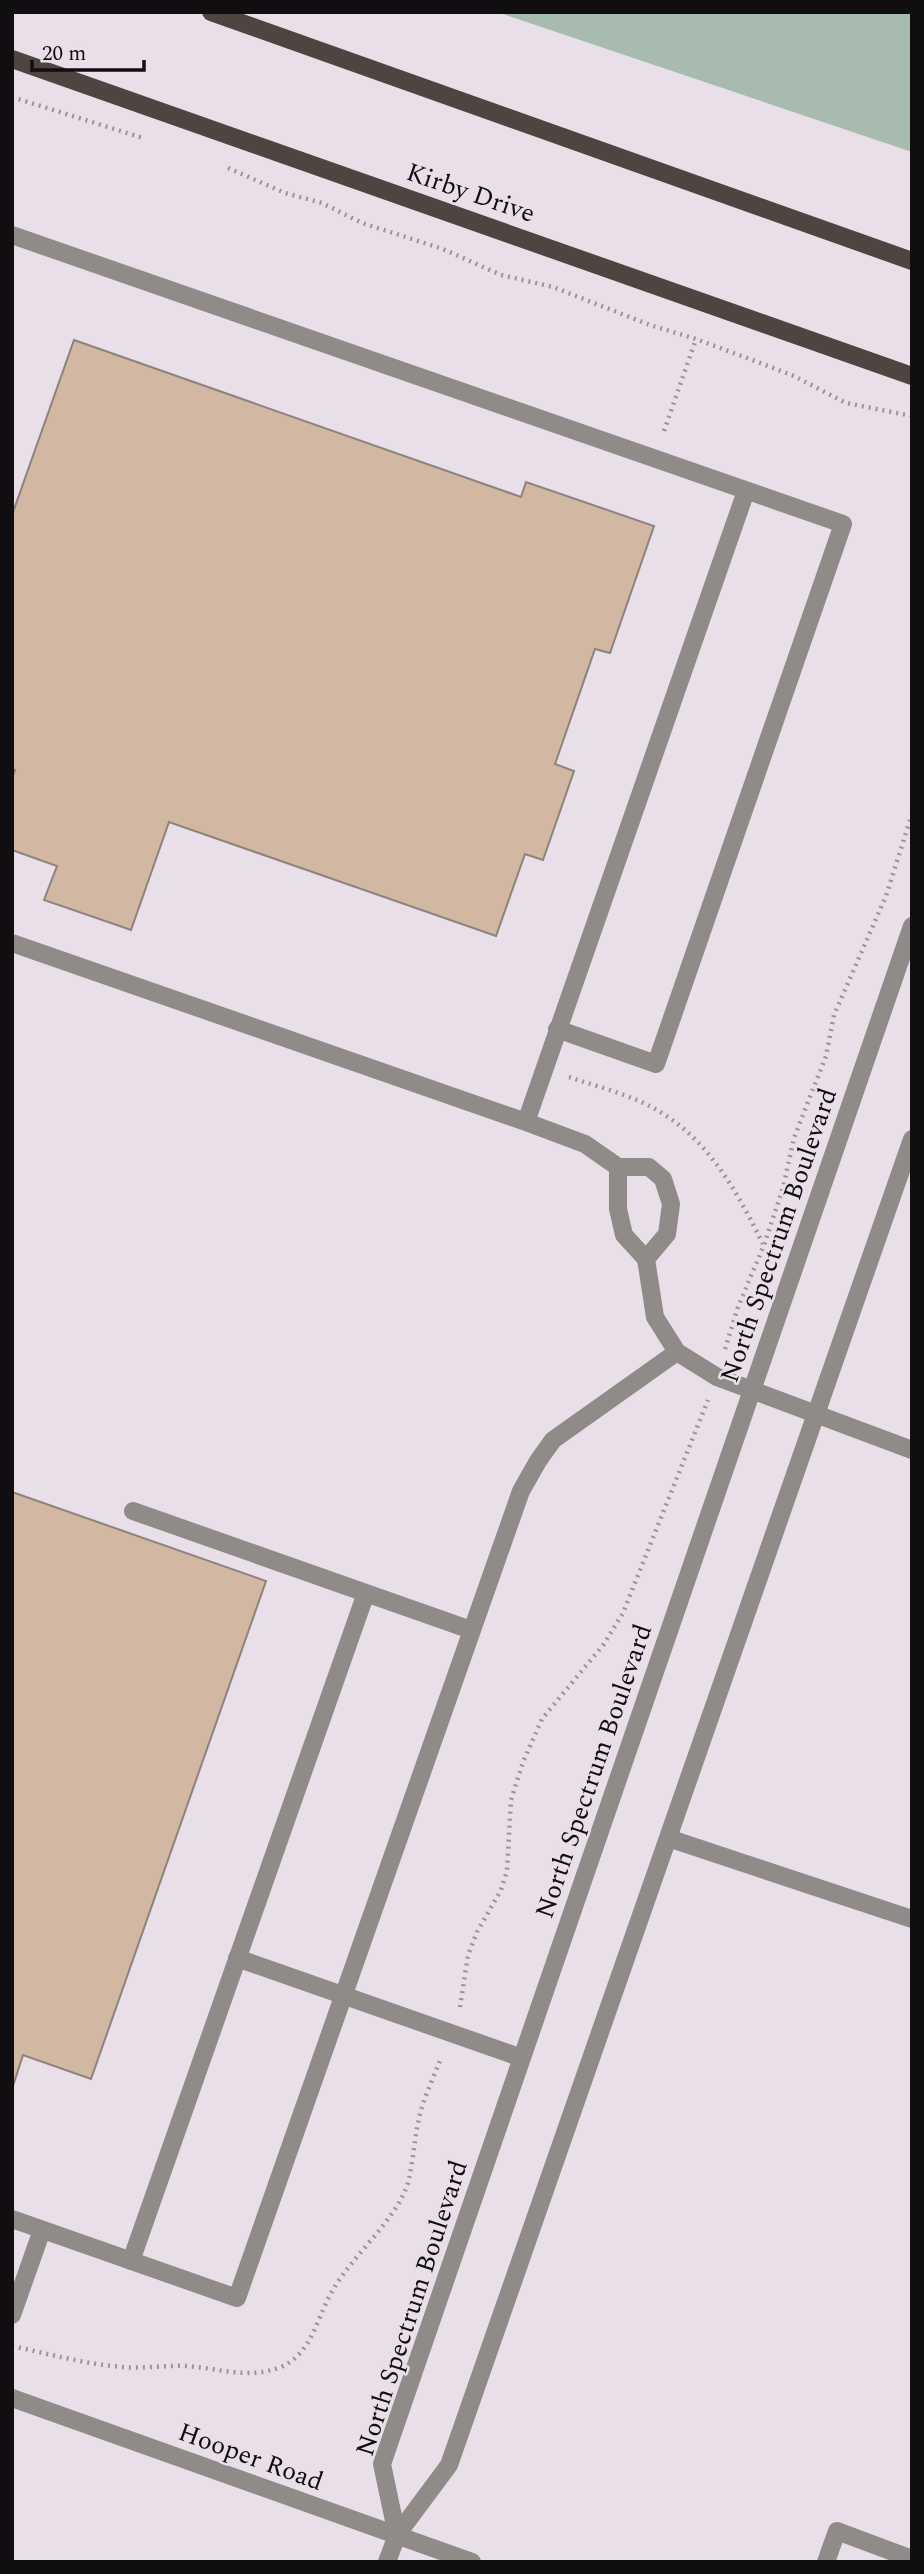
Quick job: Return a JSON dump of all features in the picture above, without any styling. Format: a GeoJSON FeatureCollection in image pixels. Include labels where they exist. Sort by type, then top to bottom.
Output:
{"type":"FeatureCollection","features":[{"type":"Feature","properties":{"kind":"main road"},"geometry":{"type":"LineString","coordinates":[[211,12],[912,261]]}},
{"type":"Feature","properties":{"kind":"main road","name":"Kirby Drive"},"geometry":{"type":"LineString","coordinates":[[12,59],[912,376]]}},
{"type":"Feature","properties":{"kind":"street"},"geometry":{"type":"LineString","coordinates":[[12,235],[842,524],[656,1064],[557,1029]]}},
{"type":"Feature","properties":{"kind":"street"},"geometry":{"type":"LineString","coordinates":[[526,1122],[746,491]]}},
{"type":"Feature","properties":{"kind":"street","name":"North Spectrum Boulevard"},"geometry":{"type":"LineString","coordinates":[[397,2535],[382,2464],[912,926]]}},
{"type":"Feature","properties":{"kind":"street"},"geometry":{"type":"LineString","coordinates":[[12,943],[526,1122],[585,1144],[618,1167],[649,1167],[663,1179],[671,1204],[667,1234],[646,1259]]}},
{"type":"Feature","properties":{"kind":"street"},"geometry":{"type":"LineString","coordinates":[[387,2562],[397,2535],[449,2465],[912,1139]]}},
{"type":"Feature","properties":{"kind":"street"},"geometry":{"type":"LineString","coordinates":[[618,1167],[618,1209],[624,1235],[646,1259],[655,1317],[677,1352],[717,1377],[751,1392],[912,1450]]}},
{"type":"Feature","properties":{"kind":"street"},"geometry":{"type":"LineString","coordinates":[[12,2220],[237,2298],[521,1490],[537,1461],[553,1440],[677,1352]]}},
{"type":"Feature","properties":{"kind":"street"},"geometry":{"type":"LineString","coordinates":[[132,1511],[471,1630]]}},
{"type":"Feature","properties":{"kind":"street"},"geometry":{"type":"LineString","coordinates":[[131,2261],[366,1593]]}},
{"type":"Feature","properties":{"kind":"street"},"geometry":{"type":"LineString","coordinates":[[668,1838],[912,1919]]}},
{"type":"Feature","properties":{"kind":"street"},"geometry":{"type":"LineString","coordinates":[[237,1958],[522,2057]]}},
{"type":"Feature","properties":{"kind":"street"},"geometry":{"type":"LineString","coordinates":[[12,2315],[42,2230]]}},
{"type":"Feature","properties":{"kind":"street","name":"Hooper Road"},"geometry":{"type":"LineString","coordinates":[[12,2398],[472,2562]]}},
{"type":"Feature","properties":{"kind":"street"},"geometry":{"type":"LineString","coordinates":[[826,2562],[837,2531],[912,2560]]}},
{"type":"Feature","properties":{"kind":"path"},"geometry":{"type":"LineString","coordinates":[[12,97],[151,141]]}},
{"type":"Feature","properties":{"kind":"path"},"geometry":{"type":"LineString","coordinates":[[225,167],[285,193],[322,203],[362,223],[443,249],[501,275],[553,287],[794,376],[846,403],[912,416]]}},
{"type":"Feature","properties":{"kind":"path"},"geometry":{"type":"LineString","coordinates":[[654,459],[696,339]]}},
{"type":"Feature","properties":{"kind":"path"},"geometry":{"type":"LineString","coordinates":[[12,2346],[93,2365],[127,2368],[187,2366],[222,2372],[258,2372],[281,2367],[300,2355],[316,2329],[328,2299],[370,2238],[397,2206],[407,2187],[418,2119],[462,2000],[468,1955],[477,1932],[501,1890],[507,1871],[512,1800],[523,1762],[542,1718],[604,1644],[623,1613],[717,1377],[738,1307],[764,1245],[783,1188],[794,1138],[826,1056],[834,1015],[886,896],[912,814]]}},
{"type":"Feature","properties":{"kind":"path"},"geometry":{"type":"LineString","coordinates":[[544,1068],[638,1100],[666,1115],[695,1139],[713,1161],[739,1197],[764,1245]]}},
{"type":"Feature","properties":{"kind":"green space"},"geometry":{"type":"Polygon","coordinates":[[[497,12],[912,12],[912,152],[497,12]]]}},
{"type":"Feature","properties":{"kind":"building"},"geometry":{"type":"Polygon","coordinates":[[[74,340],[521,497],[526,482],[654,526],[610,653],[595,649],[555,764],[574,771],[543,860],[525,854],[496,936],[169,822],[131,930],[44,900],[57,866],[12,850],[12,778],[15,770],[12,769],[12,515],[74,340]]]}},
{"type":"Feature","properties":{"kind":"building"},"geometry":{"type":"Polygon","coordinates":[[[12,1492],[266,1581],[91,2079],[23,2055],[13,2086],[12,1492]]]}}]}
